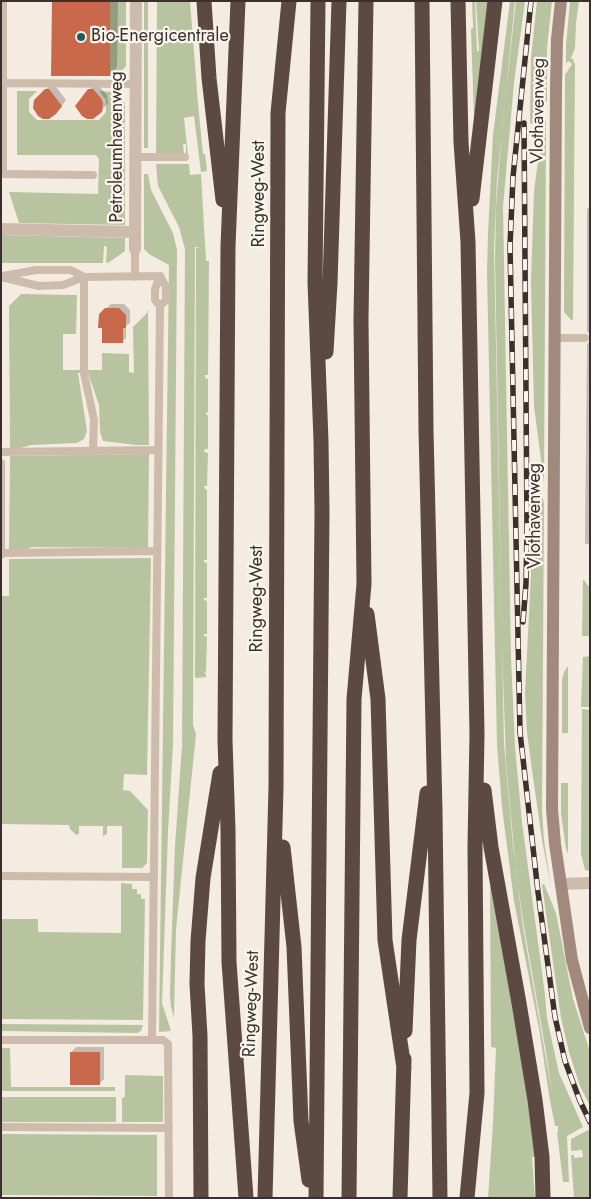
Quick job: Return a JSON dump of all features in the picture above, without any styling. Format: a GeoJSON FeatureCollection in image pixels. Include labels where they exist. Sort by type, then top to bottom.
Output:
{"type":"FeatureCollection","features":[{"type":"Feature","properties":{"kind":"highway"},"geometry":{"type":"LineString","coordinates":[[204,1],[210,87],[228,246]]}},
{"type":"Feature","properties":{"kind":"highway"},"geometry":{"type":"LineString","coordinates":[[238,1],[228,246],[225,740],[229,962],[246,1198]]}},
{"type":"Feature","properties":{"kind":"highway"},"geometry":{"type":"LineString","coordinates":[[278,1],[278,113]]}},
{"type":"Feature","properties":{"kind":"highway","name":"Ringweg-West"},"geometry":{"type":"LineString","coordinates":[[265,1198],[276,788],[278,113],[289,1]]}},
{"type":"Feature","properties":{"kind":"highway"},"geometry":{"type":"LineString","coordinates":[[316,1198],[321,441],[315,282],[318,1]]}},
{"type":"Feature","properties":{"kind":"highway"},"geometry":{"type":"LineString","coordinates":[[321,441],[330,283],[339,1]]}},
{"type":"Feature","properties":{"kind":"highway"},"geometry":{"type":"LineString","coordinates":[[349,1198],[354,699],[364,584],[362,320],[366,1]]}},
{"type":"Feature","properties":{"kind":"highway"},"geometry":{"type":"LineString","coordinates":[[422,1],[427,440],[440,1198]]}},
{"type":"Feature","properties":{"kind":"highway"},"geometry":{"type":"LineString","coordinates":[[458,1],[461,142],[468,242],[477,734],[475,847],[477,1093],[467,1198]]}},
{"type":"Feature","properties":{"kind":"highway"},"geometry":{"type":"LineString","coordinates":[[468,242],[495,1]]}},
{"type":"Feature","properties":{"kind":"highway"},"geometry":{"type":"LineString","coordinates":[[364,584],[378,699],[385,940],[404,1068]]}},
{"type":"Feature","properties":{"kind":"highway"},"geometry":{"type":"LineString","coordinates":[[477,734],[491,847],[535,1100],[542,1157],[543,1198]]}},
{"type":"Feature","properties":{"kind":"highway"},"geometry":{"type":"LineString","coordinates":[[202,1198],[198,984],[199,932],[203,878],[225,740]]}},
{"type":"Feature","properties":{"kind":"highway"},"geometry":{"type":"LineString","coordinates":[[400,1198],[409,940],[433,744]]}},
{"type":"Feature","properties":{"kind":"highway"},"geometry":{"type":"LineString","coordinates":[[276,788],[294,948],[301,1121],[311,1198]]}},
{"type":"Feature","properties":{"kind":"main road","name":"Vlothavenweg"},"geometry":{"type":"LineString","coordinates":[[561,1],[557,47],[552,809],[555,844],[574,967],[590,1028]]}},
{"type":"Feature","properties":{"kind":"street","name":"Petroleumhavenweg"},"geometry":{"type":"LineString","coordinates":[[135,249],[136,1]]}},
{"type":"Feature","properties":{"kind":"street","name":"Petroleumhavenweg"},"geometry":{"type":"LineString","coordinates":[[1,229],[135,232]]}},
{"type":"Feature","properties":{"kind":"street"},"geometry":{"type":"LineString","coordinates":[[561,884],[590,883]]}},
{"type":"Feature","properties":{"kind":"lane"},"geometry":{"type":"LineString","coordinates":[[4,1],[3,174],[93,175]]}},
{"type":"Feature","properties":{"kind":"lane"},"geometry":{"type":"LineString","coordinates":[[4,83],[135,84]]}},
{"type":"Feature","properties":{"kind":"lane"},"geometry":{"type":"LineString","coordinates":[[135,157],[185,157]]}},
{"type":"Feature","properties":{"kind":"lane"},"geometry":{"type":"LineString","coordinates":[[135,249],[135,277]]}},
{"type":"Feature","properties":{"kind":"lane"},"geometry":{"type":"LineString","coordinates":[[1,277],[36,270],[71,270],[84,277]]}},
{"type":"Feature","properties":{"kind":"lane"},"geometry":{"type":"LineString","coordinates":[[1,277],[39,286],[63,285],[84,277],[160,276],[166,287],[166,300],[160,306],[152,1040]]}},
{"type":"Feature","properties":{"kind":"lane"},"geometry":{"type":"LineString","coordinates":[[84,277],[84,373],[94,420],[93,450]]}},
{"type":"Feature","properties":{"kind":"lane"},"geometry":{"type":"LineString","coordinates":[[554,338],[585,338]]}},
{"type":"Feature","properties":{"kind":"lane"},"geometry":{"type":"LineString","coordinates":[[1,452],[158,450]]}},
{"type":"Feature","properties":{"kind":"lane"},"geometry":{"type":"LineString","coordinates":[[1,463],[2,554],[157,551]]}},
{"type":"Feature","properties":{"kind":"lane"},"geometry":{"type":"LineString","coordinates":[[1,876],[153,878]]}},
{"type":"Feature","properties":{"kind":"lane"},"geometry":{"type":"LineString","coordinates":[[1,1040],[163,1040],[168,1044],[169,1198]]}},
{"type":"Feature","properties":{"kind":"lane"},"geometry":{"type":"LineString","coordinates":[[1,1127],[169,1128]]}},
{"type":"Feature","properties":{"kind":"green space"},"geometry":{"type":"Polygon","coordinates":[[[110,1],[126,1],[126,66],[116,76],[110,76],[110,1]]]}},
{"type":"Feature","properties":{"kind":"green space"},"geometry":{"type":"Polygon","coordinates":[[[144,1],[148,1],[148,148],[144,148],[144,1]]]}},
{"type":"Feature","properties":{"kind":"green space"},"geometry":{"type":"Polygon","coordinates":[[[157,1],[190,1],[203,154],[205,154],[207,171],[201,172],[194,116],[184,118],[188,154],[186,154],[186,144],[183,144],[184,154],[156,154],[157,1]]]}},
{"type":"Feature","properties":{"kind":"green space"},"geometry":{"type":"Polygon","coordinates":[[[472,1],[475,1],[477,51],[479,51],[476,1],[490,1],[474,119],[471,29],[473,28],[472,1]]]}},
{"type":"Feature","properties":{"kind":"green space"},"geometry":{"type":"Polygon","coordinates":[[[510,1],[515,1],[505,104],[516,1],[525,1],[514,83],[503,207],[511,657],[515,747],[522,822],[547,1018],[559,1073],[583,1127],[567,1136],[569,1182],[563,1182],[557,1132],[558,1126],[555,1126],[540,1034],[514,901],[502,807],[497,745],[487,273],[493,135],[510,1]],[[501,137],[497,180],[494,249],[502,640],[495,259],[496,207],[501,137]],[[502,646],[504,743],[515,866],[506,762],[502,646]],[[517,882],[523,927],[552,1093],[546,1052],[517,882]]]}},
{"type":"Feature","properties":{"kind":"green space"},"geometry":{"type":"Polygon","coordinates":[[[537,1],[552,1],[547,48],[547,100],[538,125],[530,123],[531,58],[537,1]]]}},
{"type":"Feature","properties":{"kind":"green space"},"geometry":{"type":"Polygon","coordinates":[[[570,1],[579,1],[575,48],[571,58],[575,63],[573,320],[564,312],[565,75],[572,64],[568,61],[566,64],[570,1]]]}},
{"type":"Feature","properties":{"kind":"green space"},"geometry":{"type":"Polygon","coordinates":[[[17,91],[37,91],[29,99],[29,112],[37,120],[99,120],[106,112],[106,100],[99,91],[114,92],[125,103],[125,225],[19,223],[9,192],[98,194],[99,159],[96,155],[17,155],[17,91]]]}},
{"type":"Feature","properties":{"kind":"green space"},"geometry":{"type":"Polygon","coordinates":[[[546,118],[544,483],[534,406],[531,282],[534,191],[539,154],[544,135],[543,126],[546,118]]]}},
{"type":"Feature","properties":{"kind":"green space"},"geometry":{"type":"Polygon","coordinates":[[[156,164],[189,164],[190,175],[201,174],[206,261],[209,261],[208,375],[205,375],[205,378],[208,379],[208,412],[206,415],[208,415],[208,449],[205,449],[204,452],[208,453],[207,486],[204,486],[207,490],[207,560],[204,560],[207,563],[207,598],[204,598],[207,601],[207,634],[204,634],[207,637],[206,672],[204,673],[206,677],[195,678],[196,248],[200,247],[195,247],[193,725],[196,734],[176,929],[174,1017],[170,996],[175,846],[182,746],[185,249],[179,227],[158,186],[156,164]]]}},
{"type":"Feature","properties":{"kind":"green space"},"geometry":{"type":"Polygon","coordinates":[[[144,174],[148,174],[151,190],[173,233],[177,250],[173,744],[162,1003],[171,1031],[159,1032],[169,265],[149,254],[144,249],[144,174]]]}},
{"type":"Feature","properties":{"kind":"green space"},"geometry":{"type":"Polygon","coordinates":[[[1,235],[125,238],[125,251],[108,263],[106,262],[107,247],[104,246],[103,263],[1,263],[1,235]]]}},
{"type":"Feature","properties":{"kind":"green space"},"geometry":{"type":"Polygon","coordinates":[[[21,294],[77,295],[76,334],[63,334],[63,370],[102,370],[102,353],[129,354],[129,372],[134,373],[133,327],[147,313],[148,309],[149,445],[103,441],[100,432],[99,405],[88,373],[78,373],[87,431],[84,439],[77,443],[31,445],[10,451],[9,306],[21,294]]]}},
{"type":"Feature","properties":{"kind":"green space"},"geometry":{"type":"Polygon","coordinates":[[[149,454],[148,548],[32,547],[24,550],[9,550],[10,456],[149,454]]]}},
{"type":"Feature","properties":{"kind":"green space"},"geometry":{"type":"Polygon","coordinates":[[[537,479],[544,503],[542,810],[551,887],[542,840],[527,733],[525,693],[531,575],[532,481],[537,479]]]}},
{"type":"Feature","properties":{"kind":"green space"},"geometry":{"type":"Polygon","coordinates":[[[151,558],[147,775],[124,774],[123,790],[130,791],[148,810],[147,863],[142,868],[122,868],[122,826],[107,826],[107,834],[103,836],[103,826],[79,826],[79,834],[76,835],[69,825],[1,824],[1,596],[9,596],[9,559],[151,558]]]}},
{"type":"Feature","properties":{"kind":"green space"},"geometry":{"type":"Polygon","coordinates":[[[583,579],[590,588],[590,636],[582,636],[583,579]]]}},
{"type":"Feature","properties":{"kind":"green space"},"geometry":{"type":"Polygon","coordinates":[[[590,656],[590,707],[581,707],[583,657],[590,656]]]}},
{"type":"Feature","properties":{"kind":"green space"},"geometry":{"type":"Polygon","coordinates":[[[568,666],[568,733],[562,733],[562,680],[568,666]]]}},
{"type":"Feature","properties":{"kind":"green space"},"geometry":{"type":"Polygon","coordinates":[[[582,709],[590,710],[590,871],[585,870],[581,854],[582,709]]]}},
{"type":"Feature","properties":{"kind":"green space"},"geometry":{"type":"Polygon","coordinates":[[[561,783],[568,783],[568,854],[561,813],[561,783]]]}},
{"type":"Feature","properties":{"kind":"green space"},"geometry":{"type":"Polygon","coordinates":[[[121,883],[132,884],[132,889],[137,889],[137,894],[141,894],[141,899],[145,899],[143,1020],[1,1019],[1,919],[38,919],[38,932],[121,933],[121,883]]]}},
{"type":"Feature","properties":{"kind":"green space"},"geometry":{"type":"Polygon","coordinates":[[[490,883],[519,1032],[535,1157],[532,1157],[535,1198],[488,1198],[496,1048],[491,1047],[490,883]]]}},
{"type":"Feature","properties":{"kind":"green space"},"geometry":{"type":"Polygon","coordinates":[[[544,884],[556,913],[573,999],[590,1052],[590,1106],[580,1086],[561,1018],[542,885],[544,884]]]}},
{"type":"Feature","properties":{"kind":"green space"},"geometry":{"type":"Polygon","coordinates":[[[1,1024],[143,1025],[141,1031],[137,1033],[1,1031],[1,1024]]]}},
{"type":"Feature","properties":{"kind":"green space"},"geometry":{"type":"Polygon","coordinates":[[[1,1048],[10,1048],[11,1087],[115,1087],[115,1091],[1,1091],[1,1048]]]}},
{"type":"Feature","properties":{"kind":"green space"},"geometry":{"type":"Polygon","coordinates":[[[125,1075],[163,1076],[163,1122],[122,1122],[122,1098],[125,1097],[125,1075]]]}},
{"type":"Feature","properties":{"kind":"green space"},"geometry":{"type":"Polygon","coordinates":[[[1,1097],[116,1097],[116,1122],[1,1122],[1,1097]]]}},
{"type":"Feature","properties":{"kind":"green space"},"geometry":{"type":"Polygon","coordinates":[[[588,1130],[590,1133],[590,1198],[574,1198],[571,1155],[574,1155],[574,1158],[583,1157],[582,1150],[571,1151],[571,1139],[588,1130]]]}},
{"type":"Feature","properties":{"kind":"green space"},"geometry":{"type":"Polygon","coordinates":[[[1,1134],[157,1135],[157,1196],[1,1195],[1,1134]]]}},
{"type":"Feature","properties":{"kind":"building","name":"Bio-Energicentrale"},"geometry":{"type":"Polygon","coordinates":[[[52,1],[110,1],[110,76],[51,76],[52,1]]]}},
{"type":"Feature","properties":{"kind":"building"},"geometry":{"type":"Polygon","coordinates":[[[45,89],[49,89],[62,106],[49,119],[43,119],[38,116],[33,108],[34,100],[45,89]]]}},
{"type":"Feature","properties":{"kind":"building"},"geometry":{"type":"Polygon","coordinates":[[[88,89],[93,89],[103,103],[102,112],[93,119],[87,119],[82,116],[75,106],[88,89]]]}},
{"type":"Feature","properties":{"kind":"building"},"geometry":{"type":"Polygon","coordinates":[[[105,308],[119,308],[126,315],[126,328],[123,328],[123,343],[102,343],[102,328],[98,328],[99,314],[105,308]]]}},
{"type":"Feature","properties":{"kind":"building"},"geometry":{"type":"Polygon","coordinates":[[[70,1052],[100,1052],[100,1085],[70,1085],[70,1052]]]}},
{"type":"Feature","properties":{"kind":"railway"},"geometry":{"type":"LineString","coordinates":[[531,1],[513,177],[510,246],[520,732],[538,892],[555,1017],[565,1061],[590,1122]]}},
{"type":"Feature","properties":{"kind":"railway"},"geometry":{"type":"LineString","coordinates":[[523,622],[527,530],[524,123]]}},
{"type":"Feature","properties":{"kind":"place","name":"Bio-Energicentrale"},"geometry":{"type":"Point","coordinates":[81,37]}}]}
